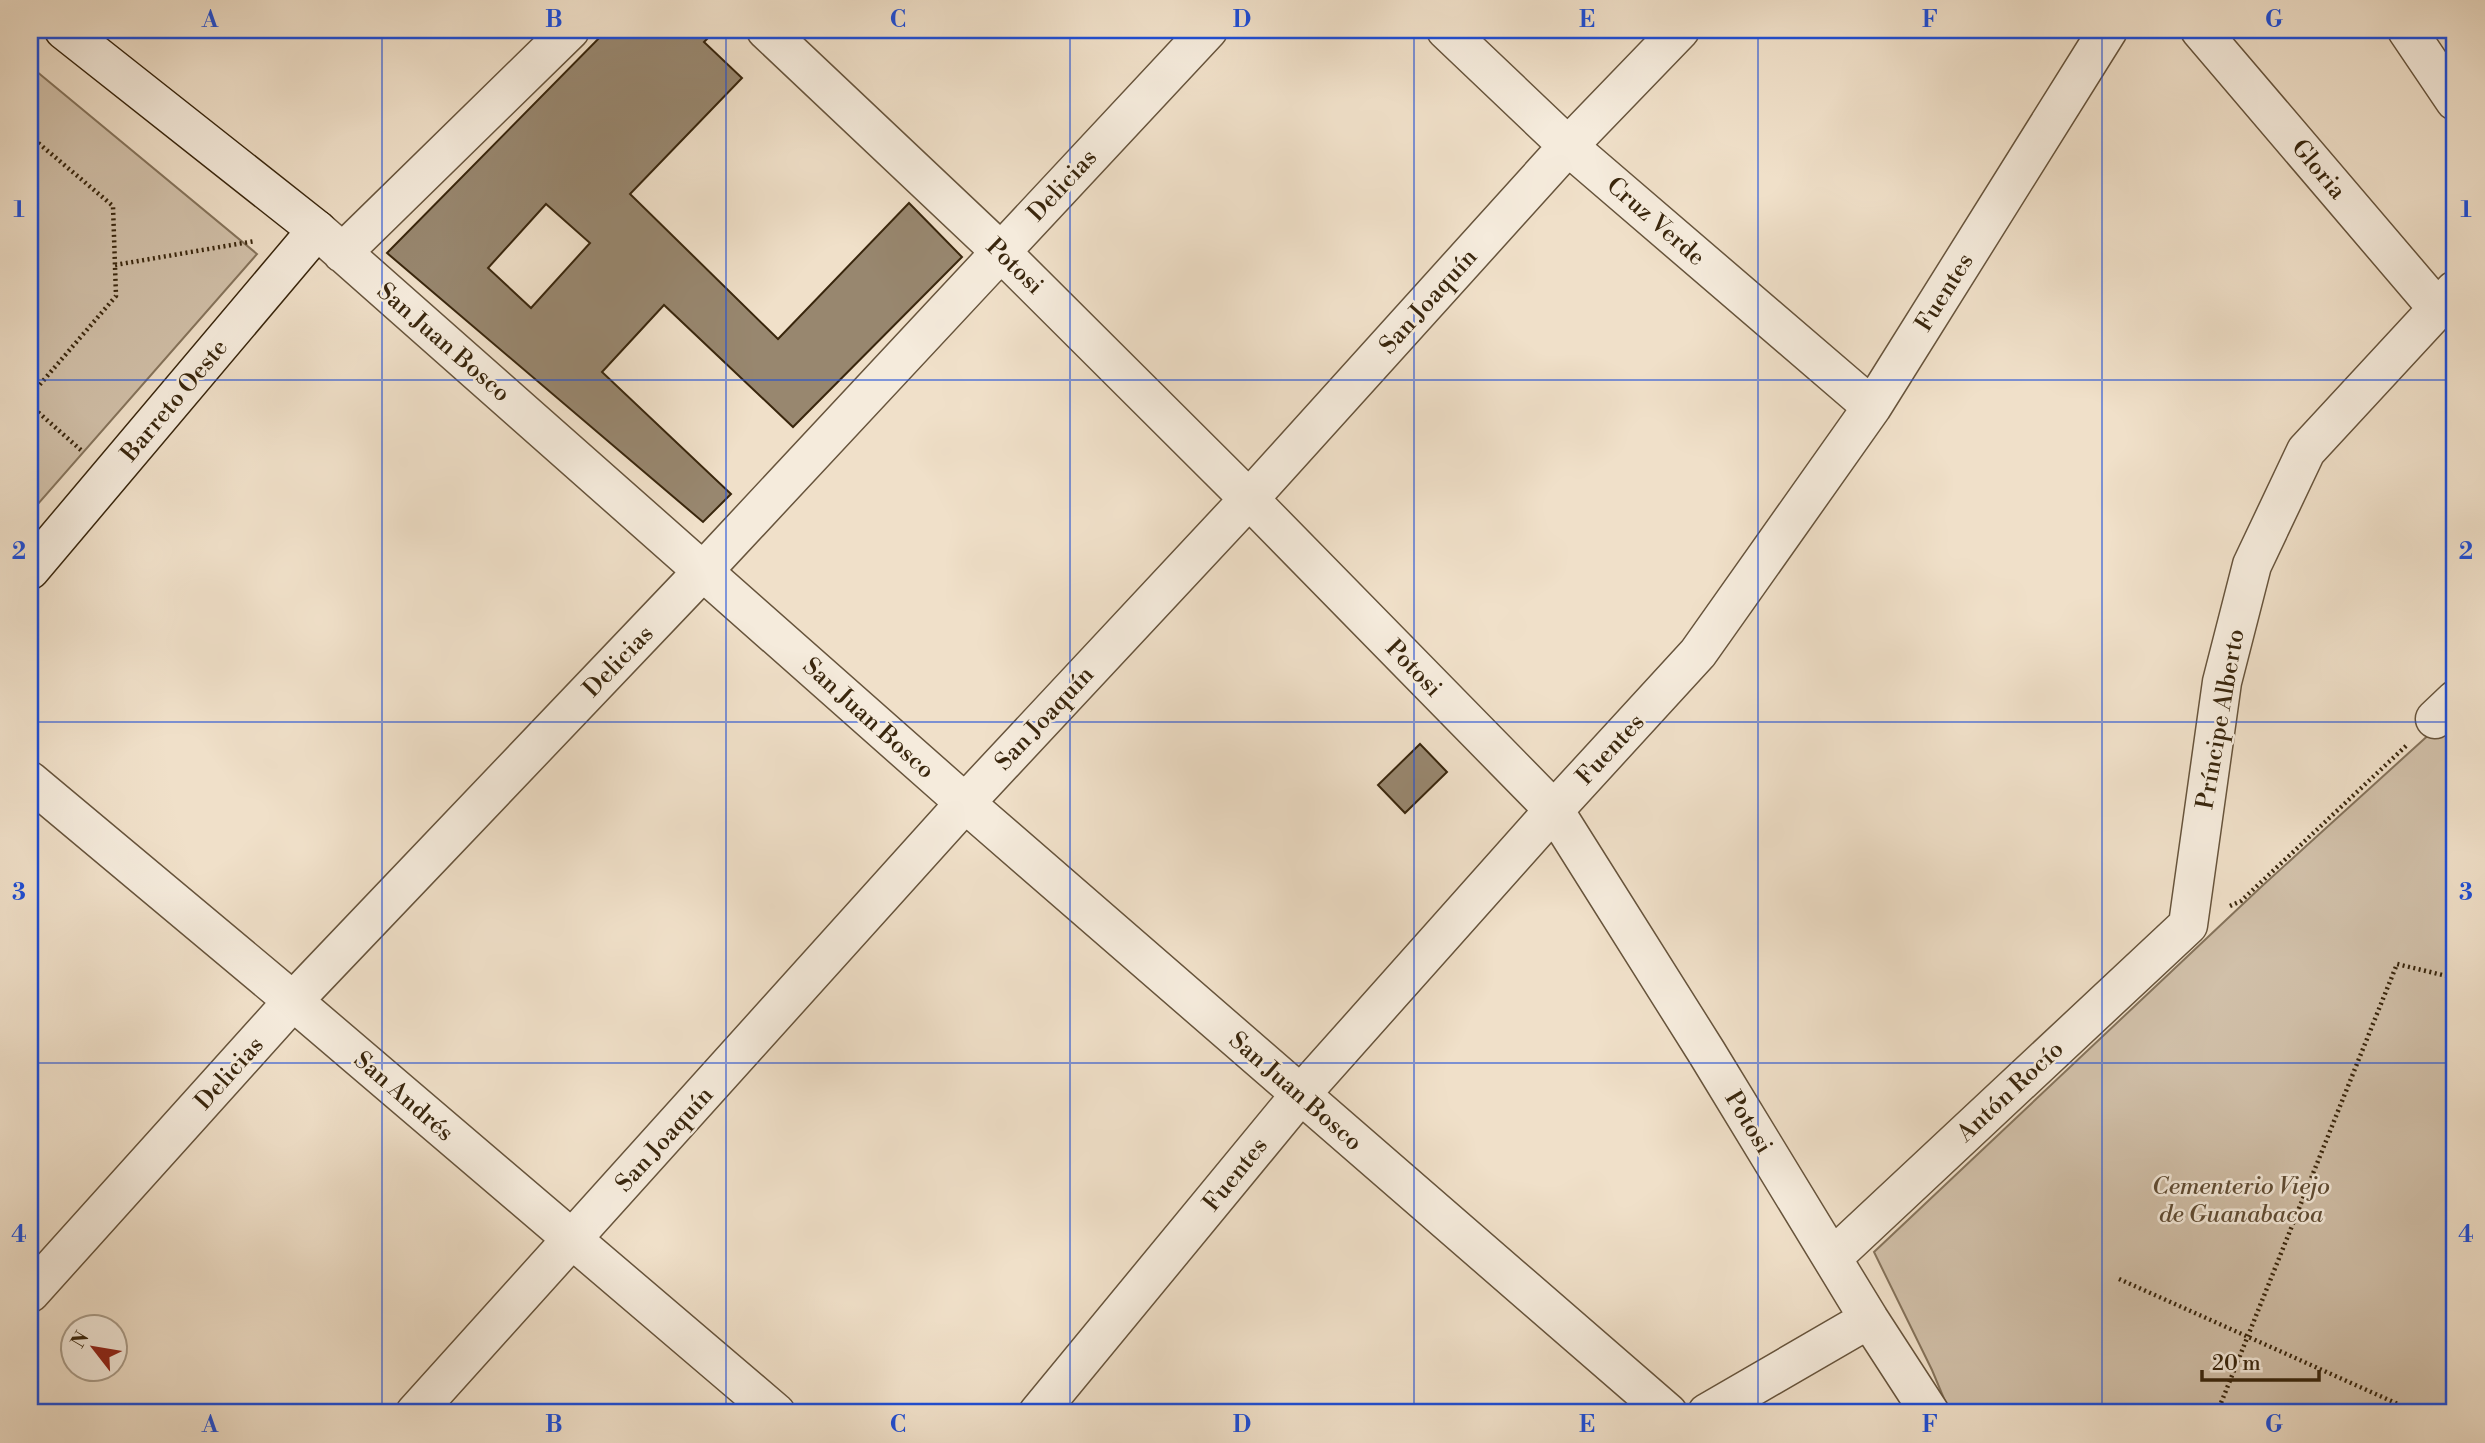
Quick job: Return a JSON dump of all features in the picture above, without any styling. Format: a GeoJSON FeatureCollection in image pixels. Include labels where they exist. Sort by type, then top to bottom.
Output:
{"type":"FeatureCollection","features":[{"type":"Feature","properties":{"kind":"street","name":"San Juan Bosco"},"geometry":{"type":"LineString","coordinates":[[64,30],[330,241],[965,803],[1668,1413]]}},
{"type":"Feature","properties":{"kind":"street","name":"Barreto Oeste"},"geometry":{"type":"LineString","coordinates":[[30,570],[110,475],[330,241],[570,30]]}},
{"type":"Feature","properties":{"kind":"street","name":"Potosi"},"geometry":{"type":"LineString","coordinates":[[766,30],[1000,251],[1249,499],[1553,810],[1700,1041],[1869,1319],[1930,1413]]}},
{"type":"Feature","properties":{"kind":"street","name":"Delicias"},"geometry":{"type":"LineString","coordinates":[[30,1293],[293,1001],[704,570],[1208,30]]}},
{"type":"Feature","properties":{"kind":"street","name":"Cruz Verde"},"geometry":{"type":"LineString","coordinates":[[1446,30],[1568,146],[1871,407]]}},
{"type":"Feature","properties":{"kind":"street","name":"San Joaquín"},"geometry":{"type":"LineString","coordinates":[[415,1413],[965,803],[1249,499],[1568,146],[1680,30]]}},
{"type":"Feature","properties":{"kind":"street","name":"Fuentes"},"geometry":{"type":"LineString","coordinates":[[1038,1413],[1300,1095],[1553,810],[1698,653],[1871,407],[2108,30]]}},
{"type":"Feature","properties":{"kind":"street","name":"Gloria"},"geometry":{"type":"LineString","coordinates":[[2200,30],[2446,299]]}},
{"type":"Feature","properties":{"kind":"street"},"geometry":{"type":"LineString","coordinates":[[2407,30],[2455,101]]}},
{"type":"Feature","properties":{"kind":"street","name":"Príncipe Alberto"},"geometry":{"type":"LineString","coordinates":[[2188,925],[2222,682],[2252,565],[2306,451],[2446,299]]}},
{"type":"Feature","properties":{"kind":"street","name":"San Andrés"},"geometry":{"type":"LineString","coordinates":[[30,781],[293,1001],[776,1413]]}},
{"type":"Feature","properties":{"kind":"street","name":"Antón Rocío"},"geometry":{"type":"LineString","coordinates":[[1832,1258],[2188,925]]}},
{"type":"Feature","properties":{"kind":"street"},"geometry":{"type":"LineString","coordinates":[[1707,1413],[1869,1319]]}},
{"type":"Feature","properties":{"kind":"path"},"geometry":{"type":"LineString","coordinates":[[30,136],[113,206],[116,296],[30,396]]}},
{"type":"Feature","properties":{"kind":"path"},"geometry":{"type":"LineString","coordinates":[[114,264],[330,241]]}},
{"type":"Feature","properties":{"kind":"path"},"geometry":{"type":"LineString","coordinates":[[30,405],[110,475]]}},
{"type":"Feature","properties":{"kind":"path"},"geometry":{"type":"LineString","coordinates":[[2188,925],[2241,901],[2445,710]]}},
{"type":"Feature","properties":{"kind":"path"},"geometry":{"type":"LineString","coordinates":[[2217,1413],[2397,964],[2455,978]]}},
{"type":"Feature","properties":{"kind":"path"},"geometry":{"type":"LineString","coordinates":[[2119,1279],[2418,1413]]}},
{"type":"Feature","properties":{"kind":"path"},"geometry":{"type":"LineString","coordinates":[[2448,1413],[2455,1384]]}},
{"type":"Feature","properties":{"kind":"green space"},"geometry":{"type":"Polygon","coordinates":[[[30,66],[257,254],[30,513],[30,66]]]}},
{"type":"Feature","properties":{"kind":"green space","name":"Cementerio Viejo de Guanabacoa"},"geometry":{"type":"Polygon","coordinates":[[[2455,711],[2455,1413],[1950,1413],[1874,1252],[2261,887],[2455,711]]]}},
{"type":"Feature","properties":{"kind":"building"},"geometry":{"type":"Polygon","coordinates":[[[607,30],[716,30],[704,42],[742,78],[630,194],[778,339],[909,203],[962,257],[793,427],[664,305],[602,372],[731,494],[703,522],[387,253],[607,30]],[[546,204],[488,268],[531,308],[590,243],[546,204]]]}},
{"type":"Feature","properties":{"kind":"building"},"geometry":{"type":"Polygon","coordinates":[[[1420,744],[1447,772],[1405,813],[1378,785],[1420,744]]]}}]}
